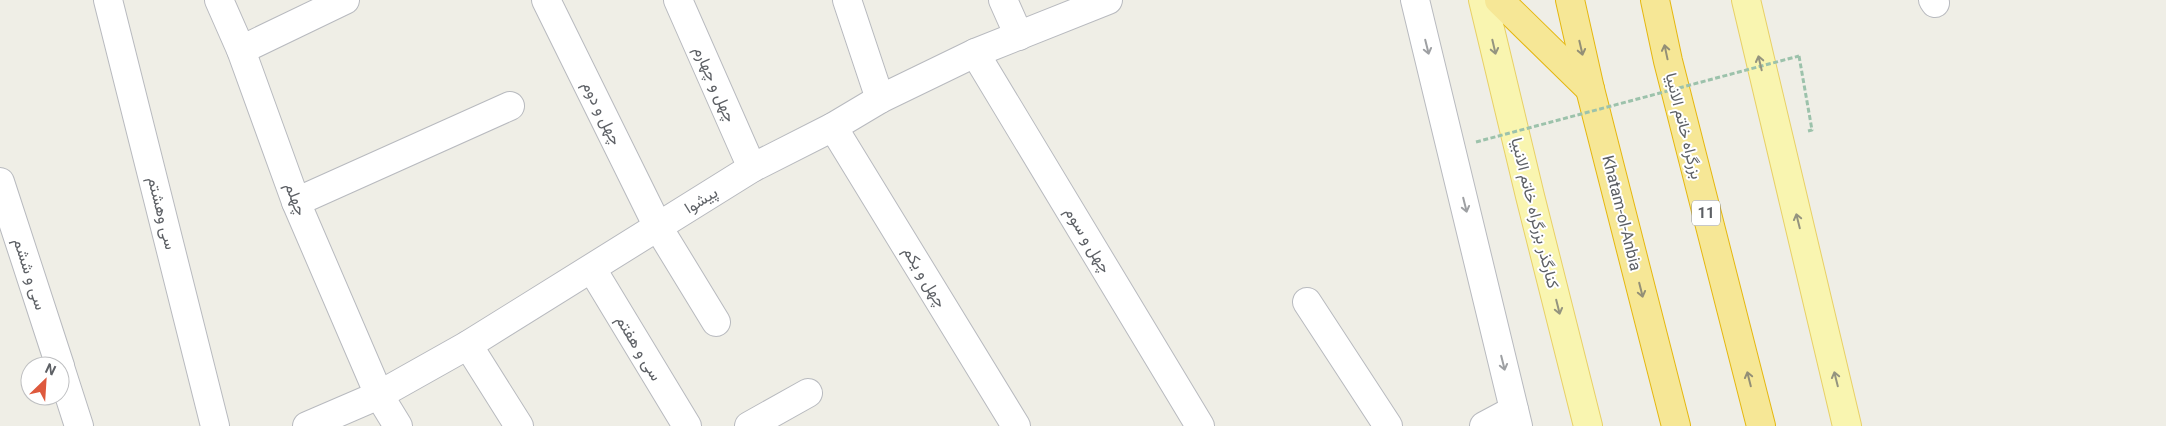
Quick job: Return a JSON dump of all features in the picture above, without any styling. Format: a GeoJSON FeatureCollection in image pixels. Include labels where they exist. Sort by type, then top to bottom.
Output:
{"type":"FeatureCollection","features":[{"type":"Feature","properties":{"kind":"highway"},"geometry":{"type":"LineString","coordinates":[[1499,0],[1590,89]]}},
{"type":"Feature","properties":{"kind":"highway","name":"Khatam-ol-Anbia"},"geometry":{"type":"LineString","coordinates":[[1570,0],[1590,89],[1676,426]]}},
{"type":"Feature","properties":{"kind":"highway","name":"بزرگراه خاتم الانبیا"},"geometry":{"type":"LineString","coordinates":[[1654,0],[1761,426]]}},
{"type":"Feature","properties":{"kind":"main road","name":"کنارگذر بزرگراه خاتم الانبیا"},"geometry":{"type":"LineString","coordinates":[[1483,0],[1588,426]]}},
{"type":"Feature","properties":{"kind":"main road"},"geometry":{"type":"LineString","coordinates":[[1746,0],[1847,426]]}},
{"type":"Feature","properties":{"kind":"street","name":"سی وهشتم"},"geometry":{"type":"LineString","coordinates":[[108,0],[215,426]]}},
{"type":"Feature","properties":{"kind":"street","name":"چهلم"},"geometry":{"type":"LineString","coordinates":[[219,0],[241,50],[296,202],[379,395],[398,426]]}},
{"type":"Feature","properties":{"kind":"street"},"geometry":{"type":"LineString","coordinates":[[241,50],[345,0]]}},
{"type":"Feature","properties":{"kind":"street","name":"چهل و دوم"},"geometry":{"type":"LineString","coordinates":[[546,0],[658,227],[716,322]]}},
{"type":"Feature","properties":{"kind":"street","name":"چهل و چهارم"},"geometry":{"type":"LineString","coordinates":[[678,0],[752,168]]}},
{"type":"Feature","properties":{"kind":"street"},"geometry":{"type":"LineString","coordinates":[[847,0],[880,99]]}},
{"type":"Feature","properties":{"kind":"street"},"geometry":{"type":"LineString","coordinates":[[1003,0],[1019,36]]}},
{"type":"Feature","properties":{"kind":"street","name":"پیشوا"},"geometry":{"type":"LineString","coordinates":[[307,426],[379,395],[468,345],[752,168],[833,127],[880,99],[975,53],[1108,0]]}},
{"type":"Feature","properties":{"kind":"street"},"geometry":{"type":"LineString","coordinates":[[1415,0],[1516,418],[1484,426]]}},
{"type":"Feature","properties":{"kind":"street","name":"چهل و سوم"},"geometry":{"type":"LineString","coordinates":[[975,53],[1200,426]]}},
{"type":"Feature","properties":{"kind":"street"},"geometry":{"type":"LineString","coordinates":[[296,202],[510,106]]}},
{"type":"Feature","properties":{"kind":"street","name":"چهل و یکم"},"geometry":{"type":"LineString","coordinates":[[833,127],[1016,426]]}},
{"type":"Feature","properties":{"kind":"street","name":"سی و ششم"},"geometry":{"type":"LineString","coordinates":[[0,182],[56,356]]}},
{"type":"Feature","properties":{"kind":"street","name":"سی و هفتم"},"geometry":{"type":"LineString","coordinates":[[592,269],[687,426]]}},
{"type":"Feature","properties":{"kind":"street"},"geometry":{"type":"LineString","coordinates":[[1307,302],[1388,426]]}},
{"type":"Feature","properties":{"kind":"street"},"geometry":{"type":"LineString","coordinates":[[468,345],[519,426]]}},
{"type":"Feature","properties":{"kind":"street"},"geometry":{"type":"LineString","coordinates":[[749,426],[808,393]]}},
{"type":"Feature","properties":{"kind":"street","name":"سی و ششم"},"geometry":{"type":"LineString","coordinates":[[70,398],[79,426]]}},
{"type":"Feature","properties":{"kind":"path"},"geometry":{"type":"LineString","coordinates":[[1476,142],[1798,56],[1812,130]]}}]}
